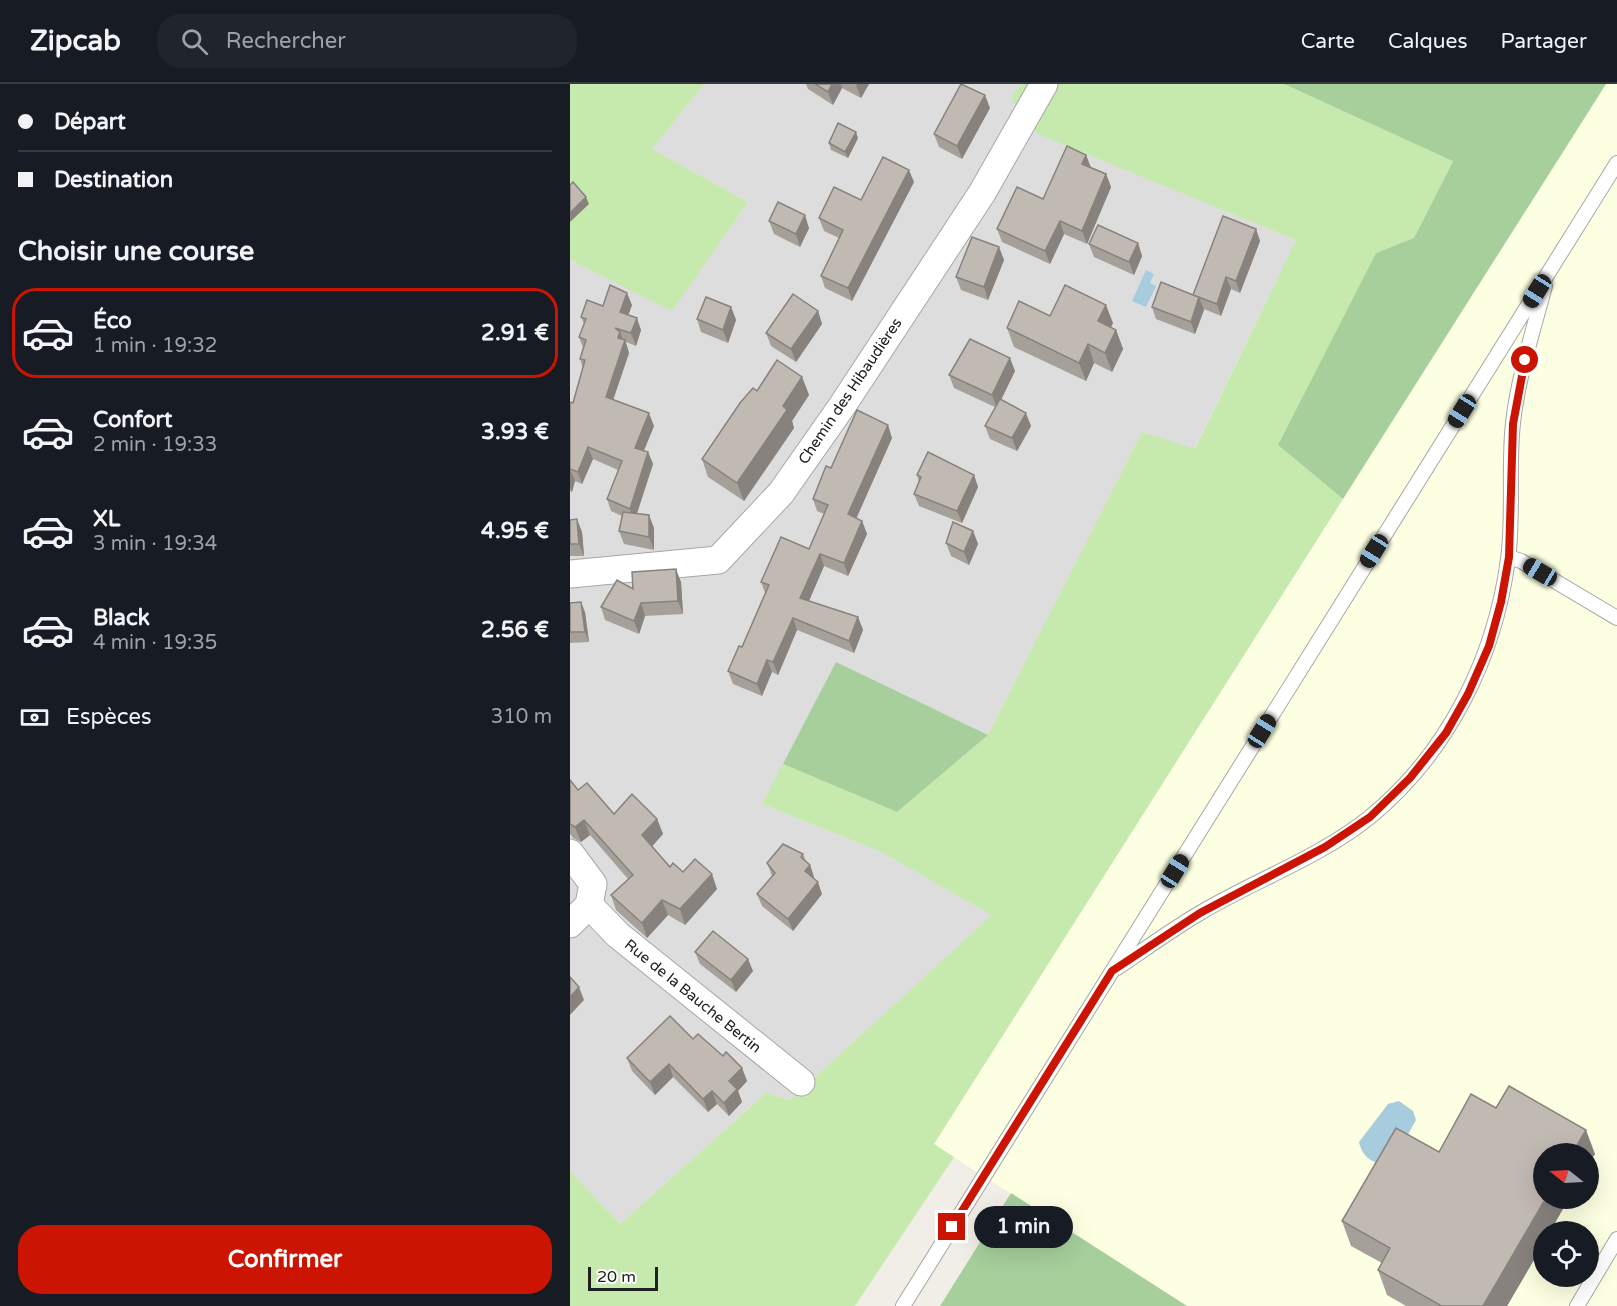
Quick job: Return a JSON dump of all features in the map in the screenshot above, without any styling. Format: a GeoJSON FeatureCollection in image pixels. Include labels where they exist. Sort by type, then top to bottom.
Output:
{"type":"FeatureCollection","features":[{"type":"Feature","properties":{"kind":"street","name":"Chemin des Hibaudières"},"geometry":{"type":"LineString","coordinates":[[570,574],[718,560],[781,493],[842,406],[982,194],[1044,84]]}},
{"type":"Feature","properties":{"kind":"street"},"geometry":{"type":"LineString","coordinates":[[570,853],[593,884],[589,905],[570,924]]}},
{"type":"Feature","properties":{"kind":"street","name":"Rue de la Bauche Bertin"},"geometry":{"type":"LineString","coordinates":[[589,905],[618,936],[801,1082]]}},
{"type":"Feature","properties":{"kind":"lane"},"geometry":{"type":"LineString","coordinates":[[903,1306],[1617,163]]}},
{"type":"Feature","properties":{"kind":"lane"},"geometry":{"type":"LineString","coordinates":[[1112,971],[1200,913],[1325,847],[1370,817],[1410,778],[1446,733],[1468,694],[1489,646],[1501,602],[1509,557],[1513,424],[1519,382],[1549,270]]}},
{"type":"Feature","properties":{"kind":"lane"},"geometry":{"type":"LineString","coordinates":[[1509,557],[1521,561],[1617,618]]}},
{"type":"Feature","properties":{"kind":"lane"},"geometry":{"type":"LineString","coordinates":[[1577,1306],[1617,1239]]}},
{"type":"Feature","properties":{"kind":"shaded area"},"geometry":{"type":"Polygon","coordinates":[[[704,84],[1020,84],[1011,99],[1039,134],[1296,240],[1194,450],[1142,432],[988,735],[837,663],[762,804],[879,851],[993,915],[790,1100],[766,1093],[620,1224],[570,1171],[570,260],[672,310],[748,202],[652,149],[704,84]]]}},
{"type":"Feature","properties":{"kind":"shaded area"},"geometry":{"type":"Polygon","coordinates":[[[1606,84],[1617,84],[1617,1306],[1187,1306],[933,1144],[1606,84]]]}},
{"type":"Feature","properties":{"kind":"green space"},"geometry":{"type":"Polygon","coordinates":[[[570,84],[704,84],[652,149],[748,202],[672,311],[570,260],[570,84]]]}},
{"type":"Feature","properties":{"kind":"green space"},"geometry":{"type":"Polygon","coordinates":[[[1020,84],[1284,84],[1453,160],[1414,238],[1376,253],[1278,445],[1343,499],[934,1144],[954,1157],[855,1306],[570,1306],[570,1171],[620,1224],[766,1093],[790,1100],[992,915],[879,851],[762,804],[783,764],[897,812],[988,735],[1142,432],[1195,449],[1296,240],[1038,134],[1011,99],[1020,84]]]}},
{"type":"Feature","properties":{"kind":"green space"},"geometry":{"type":"Polygon","coordinates":[[[1284,84],[1606,84],[1343,499],[1278,445],[1376,253],[1414,238],[1453,161],[1284,84]]]}},
{"type":"Feature","properties":{"kind":"green space"},"geometry":{"type":"Polygon","coordinates":[[[836,662],[988,735],[897,812],[783,764],[836,662]]]}},
{"type":"Feature","properties":{"kind":"green space"},"geometry":{"type":"Polygon","coordinates":[[[1011,1193],[1187,1306],[940,1306],[1011,1193]]]}},
{"type":"Feature","properties":{"kind":"water"},"geometry":{"type":"Polygon","coordinates":[[[1146,270],[1154,274],[1150,283],[1156,286],[1146,307],[1132,301],[1146,270]]]}},
{"type":"Feature","properties":{"kind":"water"},"geometry":{"type":"Polygon","coordinates":[[[1399,1101],[1413,1111],[1416,1120],[1391,1165],[1380,1164],[1363,1153],[1359,1142],[1388,1104],[1399,1101]]]}},
{"type":"Feature","properties":{"kind":"building"},"geometry":{"type":"Polygon","coordinates":[[[815,84],[832,84],[828,92],[815,84]]]}},
{"type":"Feature","properties":{"kind":"building"},"geometry":{"type":"Polygon","coordinates":[[[961,84],[985,95],[957,146],[934,134],[961,84]]]}},
{"type":"Feature","properties":{"kind":"building"},"geometry":{"type":"Polygon","coordinates":[[[838,123],[856,132],[845,152],[829,143],[838,123]]]}},
{"type":"Feature","properties":{"kind":"building"},"geometry":{"type":"Polygon","coordinates":[[[1067,146],[1086,155],[1082,164],[1106,174],[1082,231],[1060,221],[1045,251],[997,229],[1017,187],[1043,199],[1067,146]]]}},
{"type":"Feature","properties":{"kind":"building"},"geometry":{"type":"Polygon","coordinates":[[[883,157],[909,170],[848,288],[821,276],[843,230],[819,218],[834,187],[861,200],[883,157]]]}},
{"type":"Feature","properties":{"kind":"building"},"geometry":{"type":"Polygon","coordinates":[[[573,182],[586,197],[570,213],[570,185],[573,182]]]}},
{"type":"Feature","properties":{"kind":"building"},"geometry":{"type":"Polygon","coordinates":[[[778,202],[805,215],[796,234],[769,221],[778,202]]]}},
{"type":"Feature","properties":{"kind":"building"},"geometry":{"type":"Polygon","coordinates":[[[1223,216],[1256,229],[1236,281],[1226,277],[1217,304],[1199,297],[1191,322],[1152,307],[1161,282],[1193,295],[1223,216]]]}},
{"type":"Feature","properties":{"kind":"building"},"geometry":{"type":"Polygon","coordinates":[[[1098,225],[1138,243],[1129,262],[1089,244],[1098,225]]]}},
{"type":"Feature","properties":{"kind":"building"},"geometry":{"type":"Polygon","coordinates":[[[972,237],[999,247],[984,287],[956,277],[972,237]]]}},
{"type":"Feature","properties":{"kind":"building"},"geometry":{"type":"Polygon","coordinates":[[[610,285],[627,293],[620,312],[637,318],[631,333],[615,328],[620,332],[618,338],[625,340],[606,397],[649,413],[635,448],[648,452],[630,509],[607,499],[622,461],[588,447],[578,472],[570,469],[570,402],[573,403],[585,360],[580,359],[586,340],[579,337],[586,319],[581,317],[587,300],[603,306],[610,285]]]}},
{"type":"Feature","properties":{"kind":"building"},"geometry":{"type":"Polygon","coordinates":[[[1065,285],[1106,305],[1098,321],[1116,330],[1105,353],[1088,344],[1079,363],[1007,328],[1019,301],[1050,316],[1065,285]]]}},
{"type":"Feature","properties":{"kind":"building"},"geometry":{"type":"Polygon","coordinates":[[[793,294],[818,311],[791,349],[766,333],[793,294]]]}},
{"type":"Feature","properties":{"kind":"building"},"geometry":{"type":"Polygon","coordinates":[[[706,297],[731,307],[723,330],[697,319],[706,297]]]}},
{"type":"Feature","properties":{"kind":"building"},"geometry":{"type":"Polygon","coordinates":[[[970,339],[1010,358],[992,395],[949,375],[970,339]]]}},
{"type":"Feature","properties":{"kind":"building"},"geometry":{"type":"Polygon","coordinates":[[[777,360],[802,377],[783,406],[787,410],[737,483],[702,459],[740,403],[753,388],[757,391],[777,360]]]}},
{"type":"Feature","properties":{"kind":"building"},"geometry":{"type":"Polygon","coordinates":[[[1000,399],[1026,413],[1012,438],[985,426],[1000,399]]]}},
{"type":"Feature","properties":{"kind":"building"},"geometry":{"type":"Polygon","coordinates":[[[857,410],[888,425],[848,514],[862,521],[844,563],[820,554],[800,598],[858,617],[849,641],[793,618],[773,662],[767,660],[757,684],[728,671],[739,646],[742,647],[769,585],[761,582],[781,537],[809,549],[828,505],[813,499],[826,466],[831,468],[857,410]]]}},
{"type":"Feature","properties":{"kind":"building"},"geometry":{"type":"Polygon","coordinates":[[[928,452],[974,475],[957,511],[914,494],[921,477],[917,475],[928,452]]]}},
{"type":"Feature","properties":{"kind":"building"},"geometry":{"type":"Polygon","coordinates":[[[623,512],[649,515],[649,537],[619,531],[623,512]]]}},
{"type":"Feature","properties":{"kind":"building"},"geometry":{"type":"Polygon","coordinates":[[[577,519],[579,544],[570,544],[570,520],[577,519]]]}},
{"type":"Feature","properties":{"kind":"building"},"geometry":{"type":"Polygon","coordinates":[[[953,522],[973,531],[964,552],[946,543],[953,522]]]}},
{"type":"Feature","properties":{"kind":"building"},"geometry":{"type":"Polygon","coordinates":[[[676,569],[678,601],[641,603],[634,621],[601,607],[617,580],[633,589],[632,572],[676,569]]]}},
{"type":"Feature","properties":{"kind":"building"},"geometry":{"type":"Polygon","coordinates":[[[581,602],[585,632],[570,632],[570,603],[581,602]]]}},
{"type":"Feature","properties":{"kind":"building"},"geometry":{"type":"Polygon","coordinates":[[[570,780],[578,790],[587,783],[614,814],[632,794],[657,819],[642,835],[670,867],[673,863],[683,872],[695,859],[712,874],[680,909],[662,900],[642,923],[611,895],[633,875],[584,820],[575,827],[570,824],[570,780]]]}},
{"type":"Feature","properties":{"kind":"building"},"geometry":{"type":"Polygon","coordinates":[[[783,844],[803,854],[801,857],[810,865],[805,871],[818,882],[788,919],[757,894],[775,873],[767,863],[783,844]]]}},
{"type":"Feature","properties":{"kind":"building"},"geometry":{"type":"Polygon","coordinates":[[[713,931],[748,959],[731,980],[695,952],[713,931]]]}},
{"type":"Feature","properties":{"kind":"building"},"geometry":{"type":"Polygon","coordinates":[[[570,977],[579,987],[570,997],[570,977]]]}},
{"type":"Feature","properties":{"kind":"building"},"geometry":{"type":"Polygon","coordinates":[[[670,1016],[693,1039],[698,1034],[723,1056],[726,1052],[742,1068],[729,1081],[737,1089],[724,1103],[712,1091],[703,1099],[669,1064],[650,1082],[627,1058],[670,1016]]]}},
{"type":"Feature","properties":{"kind":"building"},"geometry":{"type":"Polygon","coordinates":[[[1509,1086],[1586,1130],[1578,1143],[1533,1143],[1533,1209],[1540,1209],[1483,1306],[1440,1306],[1378,1270],[1390,1248],[1342,1221],[1396,1128],[1439,1152],[1471,1094],[1496,1108],[1509,1086]]]}},
{"type":"Feature","properties":{"kind":"route"},"geometry":{"type":"LineString","coordinates":[[952,1227],[1112,971],[1200,913],[1325,847],[1370,817],[1410,778],[1446,733],[1468,694],[1489,646],[1501,602],[1509,557],[1513,424],[1519,382],[1525,360]]}}]}
